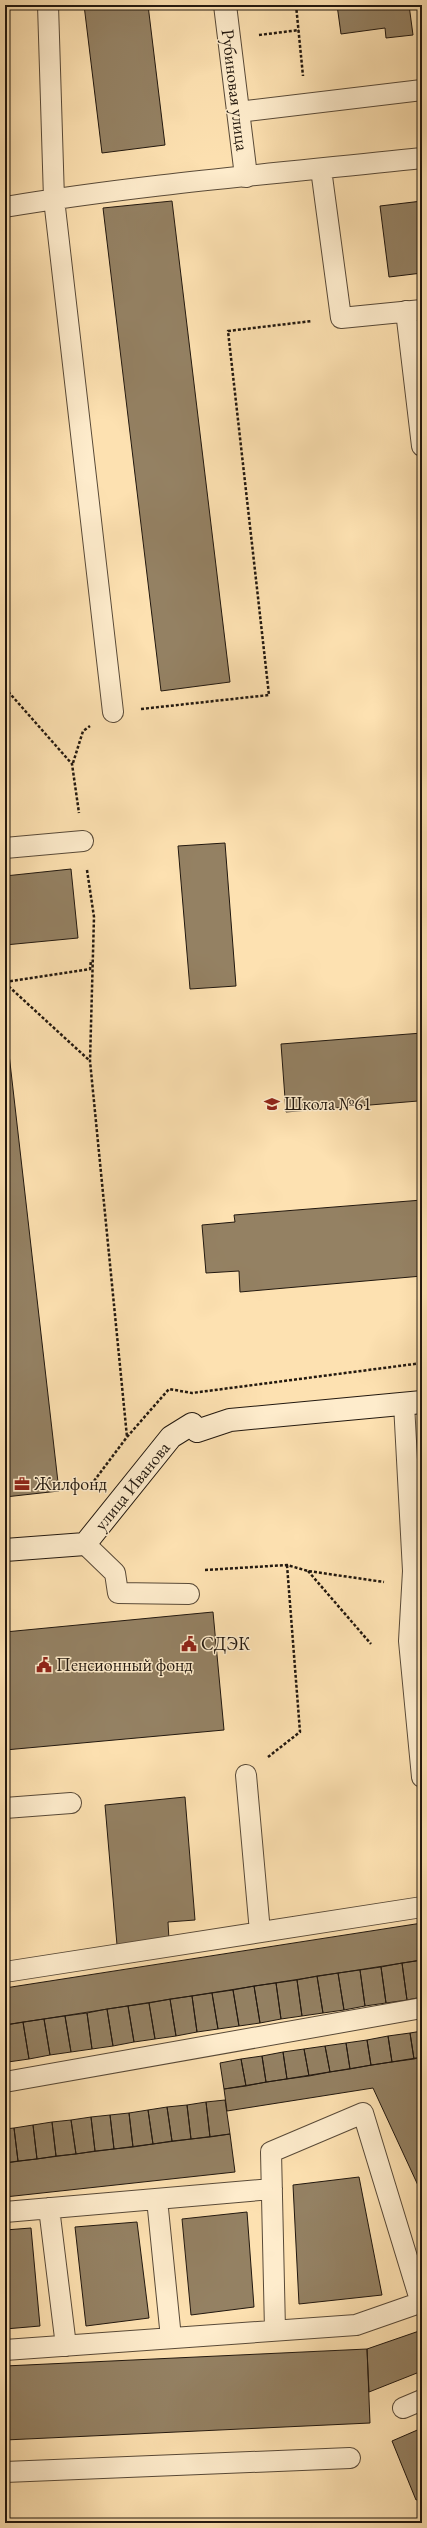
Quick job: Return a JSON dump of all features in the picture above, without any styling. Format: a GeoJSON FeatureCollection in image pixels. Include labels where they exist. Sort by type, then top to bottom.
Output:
{"type":"FeatureCollection","features":[{"type":"Feature","properties":{"kind":"street","name":"Рубиновая улица"},"geometry":{"type":"LineString","coordinates":[[225,5],[246,176]]}},
{"type":"Feature","properties":{"kind":"street","name":"улица Иванова"},"geometry":{"type":"LineString","coordinates":[[5,1550],[85,1544],[167,1442],[192,1424],[197,1431],[230,1420],[413,1403]]}},
{"type":"Feature","properties":{"kind":"lane"},"geometry":{"type":"LineString","coordinates":[[48,5],[54,199],[113,712]]}},
{"type":"Feature","properties":{"kind":"lane"},"geometry":{"type":"LineString","coordinates":[[238,112],[422,90]]}},
{"type":"Feature","properties":{"kind":"lane"},"geometry":{"type":"LineString","coordinates":[[5,207],[54,199],[246,176],[422,158]]}},
{"type":"Feature","properties":{"kind":"lane"},"geometry":{"type":"LineString","coordinates":[[321,168],[341,318],[414,310],[422,446]]}},
{"type":"Feature","properties":{"kind":"lane"},"geometry":{"type":"LineString","coordinates":[[5,848],[83,841]]}},
{"type":"Feature","properties":{"kind":"lane"},"geometry":{"type":"LineString","coordinates":[[413,1403],[413,1572],[416,1587],[409,1641],[422,1777]]}},
{"type":"Feature","properties":{"kind":"lane"},"geometry":{"type":"LineString","coordinates":[[85,1544],[115,1574],[118,1593],[189,1594]]}},
{"type":"Feature","properties":{"kind":"lane"},"geometry":{"type":"LineString","coordinates":[[246,1775],[260,1932]]}},
{"type":"Feature","properties":{"kind":"lane"},"geometry":{"type":"LineString","coordinates":[[5,1808],[71,1803]]}},
{"type":"Feature","properties":{"kind":"lane"},"geometry":{"type":"LineString","coordinates":[[5,1972],[422,1907]]}},
{"type":"Feature","properties":{"kind":"lane"},"geometry":{"type":"LineString","coordinates":[[5,2082],[422,2008]]}},
{"type":"Feature","properties":{"kind":"lane"},"geometry":{"type":"LineString","coordinates":[[5,2350],[356,2325],[421,2302],[363,2113],[271,2152],[275,2330]]}},
{"type":"Feature","properties":{"kind":"lane"},"geometry":{"type":"LineString","coordinates":[[5,2212],[272,2189]]}},
{"type":"Feature","properties":{"kind":"lane"},"geometry":{"type":"LineString","coordinates":[[157,2199],[171,2338]]}},
{"type":"Feature","properties":{"kind":"lane"},"geometry":{"type":"LineString","coordinates":[[49,2208],[66,2346]]}},
{"type":"Feature","properties":{"kind":"lane"},"geometry":{"type":"LineString","coordinates":[[403,2408],[422,2400]]}},
{"type":"Feature","properties":{"kind":"lane"},"geometry":{"type":"LineString","coordinates":[[5,2472],[350,2458]]}},
{"type":"Feature","properties":{"kind":"path"},"geometry":{"type":"LineString","coordinates":[[296,5],[306,104]]}},
{"type":"Feature","properties":{"kind":"path"},"geometry":{"type":"LineString","coordinates":[[229,40],[299,30]]}},
{"type":"Feature","properties":{"kind":"path"},"geometry":{"type":"LineString","coordinates":[[127,1437],[90,1061],[94,917],[72,764],[83,731],[113,712],[269,695],[228,331],[341,318]]}},
{"type":"Feature","properties":{"kind":"path"},"geometry":{"type":"LineString","coordinates":[[5,688],[72,764]]}},
{"type":"Feature","properties":{"kind":"path"},"geometry":{"type":"LineString","coordinates":[[5,983],[90,969],[94,917]]}},
{"type":"Feature","properties":{"kind":"path"},"geometry":{"type":"LineString","coordinates":[[5,983],[90,1061]]}},
{"type":"Feature","properties":{"kind":"path"},"geometry":{"type":"LineString","coordinates":[[203,1570],[287,1565],[308,1571],[416,1587]]}},
{"type":"Feature","properties":{"kind":"path"},"geometry":{"type":"LineString","coordinates":[[246,1775],[300,1732],[287,1565]]}},
{"type":"Feature","properties":{"kind":"path"},"geometry":{"type":"LineString","coordinates":[[308,1571],[371,1644]]}},
{"type":"Feature","properties":{"kind":"building"},"geometry":{"type":"Polygon","coordinates":[[[84,5],[148,5],[165,145],[102,153],[84,5]]]}},
{"type":"Feature","properties":{"kind":"building"},"geometry":{"type":"Polygon","coordinates":[[[337,5],[409,5],[413,35],[386,38],[385,28],[341,34],[337,5]]]}},
{"type":"Feature","properties":{"kind":"building"},"geometry":{"type":"Polygon","coordinates":[[[172,201],[230,682],[161,691],[103,208],[172,201]]]}},
{"type":"Feature","properties":{"kind":"building"},"geometry":{"type":"Polygon","coordinates":[[[422,201],[422,273],[389,277],[380,206],[422,201]]]}},
{"type":"Feature","properties":{"kind":"building"},"geometry":{"type":"Polygon","coordinates":[[[225,843],[236,986],[190,989],[178,846],[225,843]]]}},
{"type":"Feature","properties":{"kind":"building"},"geometry":{"type":"Polygon","coordinates":[[[71,869],[78,938],[5,945],[5,876],[71,869]]]}},
{"type":"Feature","properties":{"kind":"building"},"geometry":{"type":"Polygon","coordinates":[[[5,1019],[59,1491],[5,1497],[5,1019]]]}},
{"type":"Feature","properties":{"kind":"building"},"geometry":{"type":"Polygon","coordinates":[[[422,1033],[422,1157],[418,1101],[286,1112],[281,1044],[422,1033]]]}},
{"type":"Feature","properties":{"kind":"building"},"geometry":{"type":"Polygon","coordinates":[[[422,1200],[422,1276],[240,1292],[239,1271],[206,1273],[202,1225],[235,1222],[234,1215],[422,1200]]]}},
{"type":"Feature","properties":{"kind":"building"},"geometry":{"type":"Polygon","coordinates":[[[213,1612],[224,1730],[5,1750],[5,1632],[213,1612]]]}},
{"type":"Feature","properties":{"kind":"building"},"geometry":{"type":"Polygon","coordinates":[[[185,1797],[195,1920],[168,1922],[169,1940],[117,1945],[105,1805],[185,1797]]]}},
{"type":"Feature","properties":{"kind":"building"},"geometry":{"type":"Polygon","coordinates":[[[422,1923],[422,1960],[5,2025],[5,1988],[422,1923]]]}},
{"type":"Feature","properties":{"kind":"building"},"geometry":{"type":"Polygon","coordinates":[[[422,1960],[422,1997],[407,2000],[402,1963],[422,1960]]]}},
{"type":"Feature","properties":{"kind":"building"},"geometry":{"type":"Polygon","coordinates":[[[402,1963],[407,2000],[386,2003],[381,1967],[402,1963]]]}},
{"type":"Feature","properties":{"kind":"building"},"geometry":{"type":"Polygon","coordinates":[[[381,1967],[386,2003],[365,2006],[360,1970],[381,1967]]]}},
{"type":"Feature","properties":{"kind":"building"},"geometry":{"type":"Polygon","coordinates":[[[360,1970],[365,2006],[344,2010],[338,1973],[360,1970]]]}},
{"type":"Feature","properties":{"kind":"building"},"geometry":{"type":"Polygon","coordinates":[[[338,1973],[344,2010],[323,2013],[317,1976],[338,1973]]]}},
{"type":"Feature","properties":{"kind":"building"},"geometry":{"type":"Polygon","coordinates":[[[317,1976],[323,2013],[302,2016],[297,1980],[317,1976]]]}},
{"type":"Feature","properties":{"kind":"building"},"geometry":{"type":"Polygon","coordinates":[[[297,1980],[302,2016],[281,2019],[276,1983],[297,1980]]]}},
{"type":"Feature","properties":{"kind":"building"},"geometry":{"type":"Polygon","coordinates":[[[276,1983],[281,2019],[260,2023],[254,1986],[276,1983]]]}},
{"type":"Feature","properties":{"kind":"building"},"geometry":{"type":"Polygon","coordinates":[[[254,1986],[260,2023],[239,2026],[233,1990],[254,1986]]]}},
{"type":"Feature","properties":{"kind":"building"},"geometry":{"type":"Polygon","coordinates":[[[233,1990],[239,2026],[218,2029],[212,1993],[233,1990]]]}},
{"type":"Feature","properties":{"kind":"building"},"geometry":{"type":"Polygon","coordinates":[[[212,1993],[218,2029],[197,2032],[192,1996],[212,1993]]]}},
{"type":"Feature","properties":{"kind":"building"},"geometry":{"type":"Polygon","coordinates":[[[192,1996],[197,2032],[176,2036],[170,1999],[192,1996]]]}},
{"type":"Feature","properties":{"kind":"building"},"geometry":{"type":"Polygon","coordinates":[[[170,1999],[176,2036],[155,2039],[149,2003],[170,1999]]]}},
{"type":"Feature","properties":{"kind":"building"},"geometry":{"type":"Polygon","coordinates":[[[149,2003],[155,2039],[134,2042],[128,2006],[149,2003]]]}},
{"type":"Feature","properties":{"kind":"building"},"geometry":{"type":"Polygon","coordinates":[[[128,2006],[134,2042],[113,2046],[107,2009],[128,2006]]]}},
{"type":"Feature","properties":{"kind":"building"},"geometry":{"type":"Polygon","coordinates":[[[107,2009],[113,2046],[92,2049],[87,2013],[107,2009]]]}},
{"type":"Feature","properties":{"kind":"building"},"geometry":{"type":"Polygon","coordinates":[[[87,2013],[92,2049],[71,2052],[65,2016],[87,2013]]]}},
{"type":"Feature","properties":{"kind":"building"},"geometry":{"type":"Polygon","coordinates":[[[65,2016],[71,2052],[50,2055],[44,2019],[65,2016]]]}},
{"type":"Feature","properties":{"kind":"building"},"geometry":{"type":"Polygon","coordinates":[[[44,2019],[50,2055],[29,2059],[23,2022],[44,2019]]]}},
{"type":"Feature","properties":{"kind":"building"},"geometry":{"type":"Polygon","coordinates":[[[23,2022],[29,2059],[8,2062],[5,2025],[23,2022]]]}},
{"type":"Feature","properties":{"kind":"building"},"geometry":{"type":"Polygon","coordinates":[[[422,2031],[422,2057],[414,2059],[410,2033],[422,2031]]]}},
{"type":"Feature","properties":{"kind":"building"},"geometry":{"type":"Polygon","coordinates":[[[410,2033],[414,2059],[392,2062],[388,2036],[410,2033]]]}},
{"type":"Feature","properties":{"kind":"building"},"geometry":{"type":"Polygon","coordinates":[[[388,2036],[392,2062],[371,2065],[367,2040],[388,2036]]]}},
{"type":"Feature","properties":{"kind":"building"},"geometry":{"type":"Polygon","coordinates":[[[367,2040],[371,2065],[350,2069],[346,2043],[367,2040]]]}},
{"type":"Feature","properties":{"kind":"building"},"geometry":{"type":"Polygon","coordinates":[[[5,2043],[8,2062],[5,2063],[5,2043]]]}},
{"type":"Feature","properties":{"kind":"building"},"geometry":{"type":"Polygon","coordinates":[[[346,2043],[350,2069],[330,2072],[325,2046],[346,2043]]]}},
{"type":"Feature","properties":{"kind":"building"},"geometry":{"type":"Polygon","coordinates":[[[325,2046],[330,2072],[309,2076],[304,2049],[325,2046]]]}},
{"type":"Feature","properties":{"kind":"building"},"geometry":{"type":"Polygon","coordinates":[[[304,2049],[309,2076],[287,2079],[283,2052],[304,2049]]]}},
{"type":"Feature","properties":{"kind":"building"},"geometry":{"type":"Polygon","coordinates":[[[283,2052],[287,2079],[266,2082],[262,2056],[283,2052]]]}},
{"type":"Feature","properties":{"kind":"building"},"geometry":{"type":"Polygon","coordinates":[[[262,2056],[266,2082],[246,2086],[241,2059],[262,2056]]]}},
{"type":"Feature","properties":{"kind":"building"},"geometry":{"type":"Polygon","coordinates":[[[422,2057],[422,2194],[373,2088],[227,2111],[224,2089],[422,2057]]]}},
{"type":"Feature","properties":{"kind":"building"},"geometry":{"type":"Polygon","coordinates":[[[241,2059],[246,2086],[224,2089],[220,2063],[241,2059]]]}},
{"type":"Feature","properties":{"kind":"building"},"geometry":{"type":"Polygon","coordinates":[[[225,2100],[230,2134],[210,2137],[206,2102],[225,2100]]]}},
{"type":"Feature","properties":{"kind":"building"},"geometry":{"type":"Polygon","coordinates":[[[206,2102],[210,2137],[191,2139],[187,2105],[206,2102]]]}},
{"type":"Feature","properties":{"kind":"building"},"geometry":{"type":"Polygon","coordinates":[[[187,2105],[191,2139],[172,2141],[167,2107],[187,2105]]]}},
{"type":"Feature","properties":{"kind":"building"},"geometry":{"type":"Polygon","coordinates":[[[167,2107],[172,2141],[153,2144],[148,2110],[167,2107]]]}},
{"type":"Feature","properties":{"kind":"building"},"geometry":{"type":"Polygon","coordinates":[[[148,2110],[153,2144],[133,2147],[129,2113],[148,2110]]]}},
{"type":"Feature","properties":{"kind":"building"},"geometry":{"type":"Polygon","coordinates":[[[129,2113],[133,2147],[114,2149],[110,2115],[129,2113]]]}},
{"type":"Feature","properties":{"kind":"building"},"geometry":{"type":"Polygon","coordinates":[[[110,2115],[114,2149],[95,2151],[91,2117],[110,2115]]]}},
{"type":"Feature","properties":{"kind":"building"},"geometry":{"type":"Polygon","coordinates":[[[91,2117],[95,2151],[76,2154],[71,2120],[91,2117]]]}},
{"type":"Feature","properties":{"kind":"building"},"geometry":{"type":"Polygon","coordinates":[[[71,2120],[76,2154],[56,2156],[52,2122],[71,2120]]]}},
{"type":"Feature","properties":{"kind":"building"},"geometry":{"type":"Polygon","coordinates":[[[52,2122],[56,2156],[37,2159],[33,2125],[52,2122]]]}},
{"type":"Feature","properties":{"kind":"building"},"geometry":{"type":"Polygon","coordinates":[[[33,2125],[37,2159],[18,2161],[14,2128],[33,2125]]]}},
{"type":"Feature","properties":{"kind":"building"},"geometry":{"type":"Polygon","coordinates":[[[14,2128],[18,2161],[5,2163],[5,2129],[14,2128]]]}},
{"type":"Feature","properties":{"kind":"building"},"geometry":{"type":"Polygon","coordinates":[[[230,2134],[235,2172],[5,2197],[5,2163],[230,2134]]]}},
{"type":"Feature","properties":{"kind":"building"},"geometry":{"type":"Polygon","coordinates":[[[359,2177],[382,2295],[299,2304],[293,2185],[359,2177]]]}},
{"type":"Feature","properties":{"kind":"building"},"geometry":{"type":"Polygon","coordinates":[[[247,2212],[254,2307],[191,2315],[182,2219],[247,2212]]]}},
{"type":"Feature","properties":{"kind":"building"},"geometry":{"type":"Polygon","coordinates":[[[137,2222],[149,2318],[86,2326],[75,2227],[137,2222]]]}},
{"type":"Feature","properties":{"kind":"building"},"geometry":{"type":"Polygon","coordinates":[[[31,2228],[40,2326],[5,2329],[5,2230],[31,2228]]]}},
{"type":"Feature","properties":{"kind":"building"},"geometry":{"type":"Polygon","coordinates":[[[422,2330],[422,2371],[369,2392],[367,2349],[422,2330]]]}},
{"type":"Feature","properties":{"kind":"building"},"geometry":{"type":"Polygon","coordinates":[[[367,2349],[370,2423],[5,2440],[5,2366],[367,2349]]]}},
{"type":"Feature","properties":{"kind":"building"},"geometry":{"type":"Polygon","coordinates":[[[422,2428],[422,2498],[416,2500],[392,2441],[422,2428]]]}},
{"type":"Feature","properties":{"kind":"place","name":"Школа №61"},"geometry":{"type":"Point","coordinates":[272,1104]}},
{"type":"Feature","properties":{"kind":"place","name":"Жилфонд"},"geometry":{"type":"Point","coordinates":[22,1484]}},
{"type":"Feature","properties":{"kind":"place","name":"СДЭК"},"geometry":{"type":"Point","coordinates":[189,1644]}},
{"type":"Feature","properties":{"kind":"place","name":"Пенсионный фонд"},"geometry":{"type":"Point","coordinates":[44,1665]}}]}
